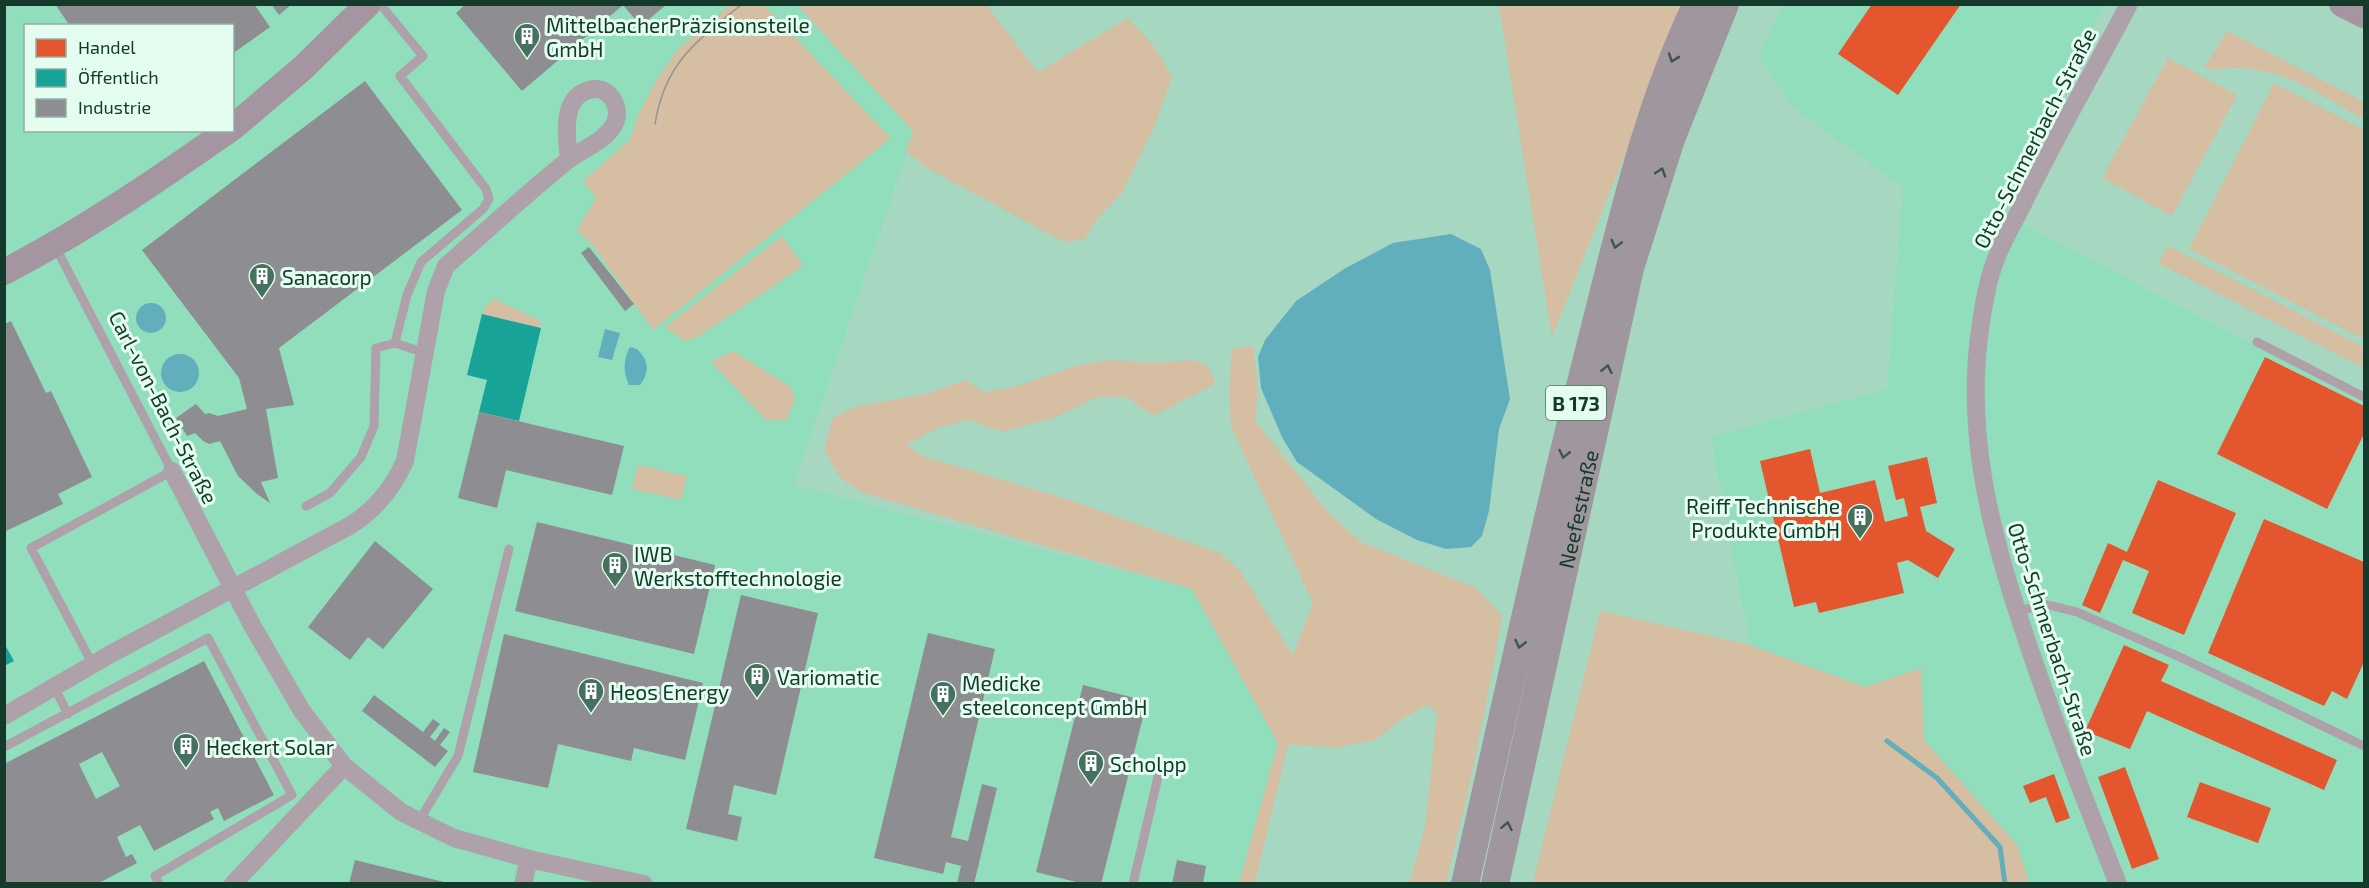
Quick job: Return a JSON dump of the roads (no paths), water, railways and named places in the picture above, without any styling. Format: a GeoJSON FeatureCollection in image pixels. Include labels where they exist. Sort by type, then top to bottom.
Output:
{"type":"FeatureCollection","features":[{"type":"Feature","properties":{"kind":"main road"},"geometry":{"type":"LineString","coordinates":[[234,126],[304,67],[368,4]]}},
{"type":"Feature","properties":{"kind":"main road","name":"Neefestraße"},"geometry":{"type":"LineString","coordinates":[[1466,884],[1581,381],[1633,178],[1679,42],[1697,4]]}},
{"type":"Feature","properties":{"kind":"main road","name":"Neefestraße"},"geometry":{"type":"LineString","coordinates":[[1495,884],[1630,268],[1671,139],[1725,4]]}},
{"type":"Feature","properties":{"kind":"main road"},"geometry":{"type":"LineString","coordinates":[[2342,4],[2364,15]]}},
{"type":"Feature","properties":{"kind":"main road"},"geometry":{"type":"LineString","coordinates":[[4,272],[55,246],[95,221],[226,132]]}},
{"type":"Feature","properties":{"kind":"street","name":"Otto-Schmerbach-Straße"},"geometry":{"type":"LineString","coordinates":[[2118,884],[2049,710],[1991,523],[1978,451],[1975,359],[1983,308],[1995,260],[2051,146],[2129,4]]}},
{"type":"Feature","properties":{"kind":"street"},"geometry":{"type":"LineString","coordinates":[[4,716],[351,525],[381,500],[396,481],[405,461],[436,291],[446,266],[569,159]]}},
{"type":"Feature","properties":{"kind":"street","name":"Carl-von-Bach-Straße"},"geometry":{"type":"LineString","coordinates":[[172,471],[233,589],[302,711],[344,766],[401,812],[454,838],[529,859],[644,884]]}},
{"type":"Feature","properties":{"kind":"street"},"geometry":{"type":"LineString","coordinates":[[233,884],[344,766]]}},
{"type":"Feature","properties":{"kind":"street"},"geometry":{"type":"LineString","coordinates":[[523,884],[529,859]]}},
{"type":"Feature","properties":{"kind":"lane"},"geometry":{"type":"LineString","coordinates":[[380,4],[423,56],[400,75],[486,189],[489,198],[483,208],[421,262],[406,295],[395,343]]}},
{"type":"Feature","properties":{"kind":"lane","name":"Carl-von-Bach-Straße"},"geometry":{"type":"LineString","coordinates":[[55,246],[172,471]]}},
{"type":"Feature","properties":{"kind":"lane"},"geometry":{"type":"LineString","coordinates":[[2257,342],[2364,397]]}},
{"type":"Feature","properties":{"kind":"lane"},"geometry":{"type":"LineString","coordinates":[[306,506],[330,494],[361,456],[374,426],[376,348],[395,343],[424,353]]}},
{"type":"Feature","properties":{"kind":"lane"},"geometry":{"type":"LineString","coordinates":[[93,665],[31,548],[172,471]]}},
{"type":"Feature","properties":{"kind":"lane"},"geometry":{"type":"LineString","coordinates":[[419,821],[458,756],[509,549]]}},
{"type":"Feature","properties":{"kind":"lane"},"geometry":{"type":"LineString","coordinates":[[2017,612],[2044,604],[2077,612],[2182,658],[2364,746]]}},
{"type":"Feature","properties":{"kind":"lane"},"geometry":{"type":"LineString","coordinates":[[4,747],[208,638],[292,795],[155,876],[159,884]]}},
{"type":"Feature","properties":{"kind":"lane"},"geometry":{"type":"LineString","coordinates":[[54,687],[68,714]]}},
{"type":"Feature","properties":{"kind":"lane"},"geometry":{"type":"LineString","coordinates":[[1133,884],[1161,764]]}},
{"type":"Feature","properties":{"kind":"water"},"geometry":{"type":"Polygon","coordinates":[[[1451,234],[1481,249],[1490,270],[1510,399],[1499,429],[1489,511],[1482,536],[1471,547],[1446,549],[1417,540],[1376,519],[1297,462],[1282,437],[1261,388],[1258,357],[1265,340],[1296,301],[1344,269],[1393,243],[1451,234]]]}},
{"type":"Feature","properties":{"kind":"water"},"geometry":{"type":"Polygon","coordinates":[[[151,303],[162,307],[166,318],[162,329],[151,333],[140,329],[136,318],[140,307],[151,303]]]}},
{"type":"Feature","properties":{"kind":"water"},"geometry":{"type":"Polygon","coordinates":[[[605,329],[620,333],[612,360],[598,357],[605,329]]]}},
{"type":"Feature","properties":{"kind":"water"},"geometry":{"type":"Polygon","coordinates":[[[630,347],[637,349],[646,362],[647,371],[640,385],[629,385],[626,375],[625,361],[630,347]]]}},
{"type":"Feature","properties":{"kind":"water"},"geometry":{"type":"Polygon","coordinates":[[[180,354],[194,359],[199,373],[194,387],[180,392],[166,387],[161,373],[166,359],[180,354]]]}},
{"type":"Feature","properties":{"kind":"waterway"},"geometry":{"type":"LineString","coordinates":[[1887,741],[1937,778],[2000,847],[2005,884]]}},
{"type":"Feature","properties":{"kind":"tram line"},"geometry":{"type":"LineString","coordinates":[[655,124],[666,84],[685,55],[710,30],[742,4]]}},
{"type":"Feature","properties":{"kind":"place","name":"MittelbacherPräzisionsteile GmbH"},"geometry":{"type":"Point","coordinates":[527,59]}},
{"type":"Feature","properties":{"kind":"place","name":"Sanacorp"},"geometry":{"type":"Point","coordinates":[262,299]}},
{"type":"Feature","properties":{"kind":"place","name":"Reiff Technische Produkte GmbH"},"geometry":{"type":"Point","coordinates":[1860,540]}},
{"type":"Feature","properties":{"kind":"place","name":"IWB Werkstofftechnologie"},"geometry":{"type":"Point","coordinates":[615,588]}},
{"type":"Feature","properties":{"kind":"place","name":"Variomatic"},"geometry":{"type":"Point","coordinates":[757,699]}},
{"type":"Feature","properties":{"kind":"place","name":"Heos Energy"},"geometry":{"type":"Point","coordinates":[591,714]}},
{"type":"Feature","properties":{"kind":"place","name":"Medicke steelconcept GmbH"},"geometry":{"type":"Point","coordinates":[943,717]}},
{"type":"Feature","properties":{"kind":"place","name":"Heckert Solar"},"geometry":{"type":"Point","coordinates":[186,769]}},
{"type":"Feature","properties":{"kind":"place","name":"Scholpp"},"geometry":{"type":"Point","coordinates":[1091,786]}}]}
